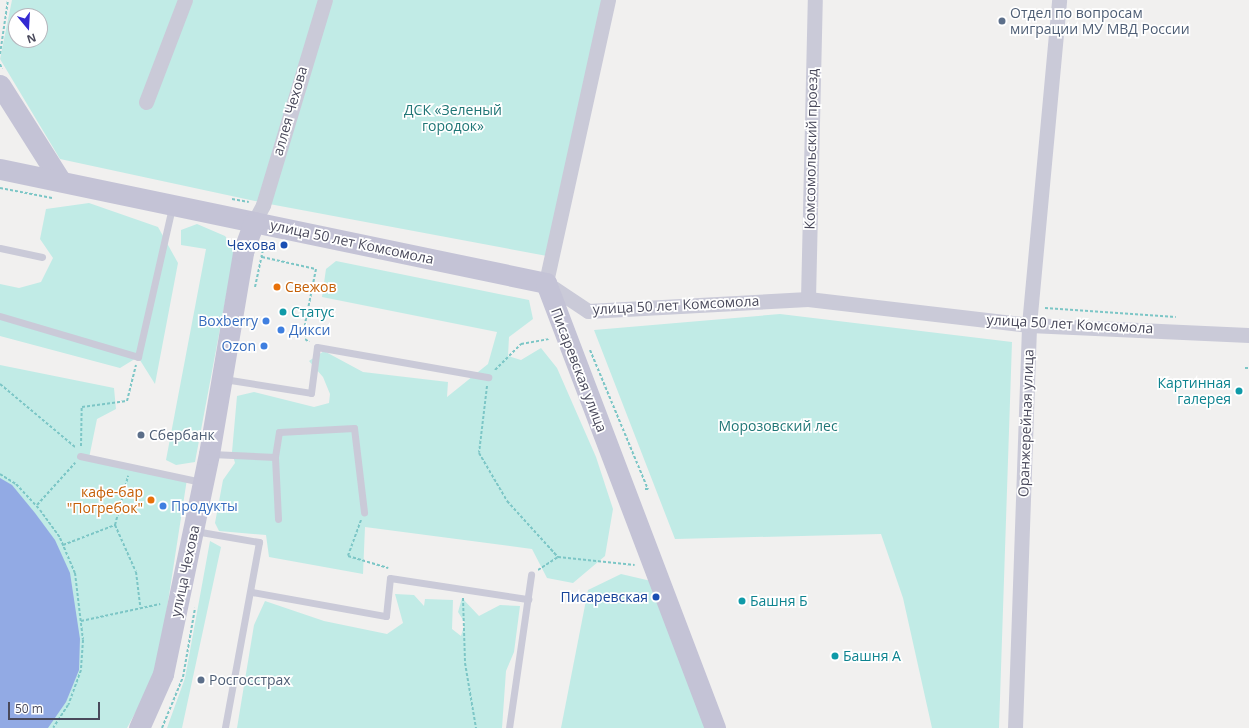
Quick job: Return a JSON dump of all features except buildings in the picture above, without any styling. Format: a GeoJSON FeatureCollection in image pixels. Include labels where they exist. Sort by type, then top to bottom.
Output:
{"type":"FeatureCollection","features":[{"type":"Feature","properties":{"kind":"street"},"geometry":{"type":"LineString","coordinates":[[146,102],[185,0]]}},
{"type":"Feature","properties":{"kind":"street","name":"аллея Чехова"},"geometry":{"type":"LineString","coordinates":[[259,214],[324,0]]}},
{"type":"Feature","properties":{"kind":"street"},"geometry":{"type":"LineString","coordinates":[[546,283],[608,0]]}},
{"type":"Feature","properties":{"kind":"street","name":"Комсомольский проезд"},"geometry":{"type":"LineString","coordinates":[[808,299],[815,0]]}},
{"type":"Feature","properties":{"kind":"street","name":"Оранжерейная улица"},"geometry":{"type":"LineString","coordinates":[[1015,728],[1029,324],[1059,0]]}},
{"type":"Feature","properties":{"kind":"street"},"geometry":{"type":"LineString","coordinates":[[3,80],[60,180]]}},
{"type":"Feature","properties":{"kind":"street","name":"улица 50 лет Комсомола"},"geometry":{"type":"LineString","coordinates":[[0,169],[60,180],[172,205],[259,214],[546,283],[588,311],[808,299],[1029,324],[1249,335]]}},
{"type":"Feature","properties":{"kind":"street","name":"улица Чехова"},"geometry":{"type":"LineString","coordinates":[[139,728],[163,674],[194,531],[222,378],[252,254],[259,214]]}},
{"type":"Feature","properties":{"kind":"street","name":"Писаревская улица"},"geometry":{"type":"LineString","coordinates":[[546,283],[715,728]]}},
{"type":"Feature","properties":{"kind":"lane"},"geometry":{"type":"LineString","coordinates":[[0,316],[138,357],[172,205]]}},
{"type":"Feature","properties":{"kind":"lane"},"geometry":{"type":"LineString","coordinates":[[0,248],[42,257]]}},
{"type":"Feature","properties":{"kind":"lane"},"geometry":{"type":"LineString","coordinates":[[222,378],[311,393],[317,347],[488,377]]}},
{"type":"Feature","properties":{"kind":"lane"},"geometry":{"type":"LineString","coordinates":[[278,519],[275,457],[279,432],[354,428],[364,512]]}},
{"type":"Feature","properties":{"kind":"lane"},"geometry":{"type":"LineString","coordinates":[[209,454],[275,457]]}},
{"type":"Feature","properties":{"kind":"lane"},"geometry":{"type":"LineString","coordinates":[[80,456],[203,482]]}},
{"type":"Feature","properties":{"kind":"lane"},"geometry":{"type":"LineString","coordinates":[[194,531],[259,542],[252,592],[225,728]]}},
{"type":"Feature","properties":{"kind":"lane"},"geometry":{"type":"LineString","coordinates":[[509,728],[532,575]]}},
{"type":"Feature","properties":{"kind":"lane"},"geometry":{"type":"LineString","coordinates":[[252,592],[386,616],[390,578],[528,599]]}},
{"type":"Feature","properties":{"kind":"path"},"geometry":{"type":"LineString","coordinates":[[0,54],[8,0]]}},
{"type":"Feature","properties":{"kind":"path"},"geometry":{"type":"LineString","coordinates":[[0,64],[3,80]]}},
{"type":"Feature","properties":{"kind":"path"},"geometry":{"type":"LineString","coordinates":[[225,198],[259,214]]}},
{"type":"Feature","properties":{"kind":"path"},"geometry":{"type":"LineString","coordinates":[[253,295],[252,254],[265,242]]}},
{"type":"Feature","properties":{"kind":"path"},"geometry":{"type":"LineString","coordinates":[[252,254],[316,269],[305,339],[317,347]]}},
{"type":"Feature","properties":{"kind":"path"},"geometry":{"type":"LineString","coordinates":[[1043,308],[1178,317]]}},
{"type":"Feature","properties":{"kind":"path"},"geometry":{"type":"LineString","coordinates":[[548,332],[553,345]]}},
{"type":"Feature","properties":{"kind":"path"},"geometry":{"type":"LineString","coordinates":[[550,338],[521,344],[488,377],[479,453],[506,501],[558,557]]}},
{"type":"Feature","properties":{"kind":"path"},"geometry":{"type":"LineString","coordinates":[[588,344],[648,488]]}},
{"type":"Feature","properties":{"kind":"path"},"geometry":{"type":"LineString","coordinates":[[0,384],[80,452],[82,407],[127,401],[138,357]]}},
{"type":"Feature","properties":{"kind":"path"},"geometry":{"type":"LineString","coordinates":[[37,505],[80,456]]}},
{"type":"Feature","properties":{"kind":"path"},"geometry":{"type":"LineString","coordinates":[[132,467],[115,525],[136,572],[140,607]]}},
{"type":"Feature","properties":{"kind":"path"},"geometry":{"type":"LineString","coordinates":[[0,474],[16,484],[37,505],[63,545],[75,573],[82,621],[82,670],[68,705],[53,728]]}},
{"type":"Feature","properties":{"kind":"path"},"geometry":{"type":"LineString","coordinates":[[364,512],[348,556],[390,569],[390,578]]}},
{"type":"Feature","properties":{"kind":"path"},"geometry":{"type":"LineString","coordinates":[[63,545],[115,525]]}},
{"type":"Feature","properties":{"kind":"path"},"geometry":{"type":"LineString","coordinates":[[532,575],[558,557],[638,565],[636,558]]}},
{"type":"Feature","properties":{"kind":"path"},"geometry":{"type":"LineString","coordinates":[[462,589],[465,663],[476,728]]}},
{"type":"Feature","properties":{"kind":"path"},"geometry":{"type":"LineString","coordinates":[[162,728],[183,677],[196,602]]}},
{"type":"Feature","properties":{"kind":"path"},"geometry":{"type":"LineString","coordinates":[[82,621],[140,607],[167,603]]}},
{"type":"Feature","properties":{"kind":"green space","name":"ДСК «Зеленый городок»"},"geometry":{"type":"Polygon","coordinates":[[[12,0],[603,0],[547,256],[264,203],[60,159],[0,59],[8,20],[8,48],[48,48],[48,8],[10,8],[12,0]]]}},
{"type":"Feature","properties":{"kind":"green space"},"geometry":{"type":"Polygon","coordinates":[[[89,203],[158,227],[178,263],[155,384],[138,357],[120,368],[0,336],[0,284],[19,288],[41,282],[53,258],[40,239],[46,209],[89,203]]]}},
{"type":"Feature","properties":{"kind":"green space"},"geometry":{"type":"Polygon","coordinates":[[[197,224],[225,236],[235,249],[195,462],[176,465],[166,460],[206,249],[181,245],[181,230],[197,224]]]}},
{"type":"Feature","properties":{"kind":"green space"},"geometry":{"type":"Polygon","coordinates":[[[336,261],[529,300],[533,319],[509,337],[508,356],[521,360],[541,348],[557,368],[596,457],[613,509],[605,556],[573,583],[547,578],[532,549],[365,527],[363,574],[269,557],[266,535],[219,531],[215,523],[223,480],[235,463],[232,452],[237,396],[254,392],[314,407],[329,403],[330,394],[323,377],[309,361],[324,351],[363,372],[448,382],[447,397],[488,364],[497,332],[322,297],[326,269],[336,261]]]}},
{"type":"Feature","properties":{"kind":"green space","name":"Морозовский лес"},"geometry":{"type":"Polygon","coordinates":[[[780,314],[1012,342],[999,728],[932,728],[903,598],[881,534],[675,539],[594,330],[780,314]]]}},
{"type":"Feature","properties":{"kind":"green space"},"geometry":{"type":"Polygon","coordinates":[[[0,365],[114,388],[116,409],[97,419],[89,458],[187,479],[157,673],[127,728],[0,728],[0,365]]]}},
{"type":"Feature","properties":{"kind":"green space"},"geometry":{"type":"Polygon","coordinates":[[[210,541],[221,547],[182,728],[167,728],[185,678],[210,541]]]}},
{"type":"Feature","properties":{"kind":"green space"},"geometry":{"type":"Polygon","coordinates":[[[621,574],[651,581],[708,728],[561,728],[588,590],[621,574]]]}},
{"type":"Feature","properties":{"kind":"green space"},"geometry":{"type":"Polygon","coordinates":[[[395,594],[414,595],[424,606],[425,599],[453,600],[452,629],[461,636],[465,623],[458,612],[462,598],[479,616],[500,605],[520,606],[514,652],[506,671],[502,728],[237,728],[254,625],[265,601],[324,621],[387,634],[403,623],[395,594]]]}},
{"type":"Feature","properties":{"kind":"water"},"geometry":{"type":"Polygon","coordinates":[[[0,478],[12,485],[55,540],[70,573],[80,639],[79,670],[66,702],[48,728],[0,728],[0,478]]]}},
{"type":"Feature","properties":{"kind":"place","name":"Отдел по вопросам миграции МУ МВД России"},"geometry":{"type":"Point","coordinates":[1002,21]}},
{"type":"Feature","properties":{"kind":"place","name":"Чехова"},"geometry":{"type":"Point","coordinates":[284,245]}},
{"type":"Feature","properties":{"kind":"place","name":"Свежов"},"geometry":{"type":"Point","coordinates":[277,287]}},
{"type":"Feature","properties":{"kind":"place","name":"Статус"},"geometry":{"type":"Point","coordinates":[283,312]}},
{"type":"Feature","properties":{"kind":"place","name":"Boxberry"},"geometry":{"type":"Point","coordinates":[266,321]}},
{"type":"Feature","properties":{"kind":"place","name":"Дикси"},"geometry":{"type":"Point","coordinates":[281,330]}},
{"type":"Feature","properties":{"kind":"place","name":"Ozon"},"geometry":{"type":"Point","coordinates":[264,346]}},
{"type":"Feature","properties":{"kind":"place","name":"Картинная галерея"},"geometry":{"type":"Point","coordinates":[1239,391]}},
{"type":"Feature","properties":{"kind":"place","name":"Сбербанк"},"geometry":{"type":"Point","coordinates":[141,435]}},
{"type":"Feature","properties":{"kind":"place","name":"кафе-бар \"Погребок\""},"geometry":{"type":"Point","coordinates":[151,500]}},
{"type":"Feature","properties":{"kind":"place","name":"Продукты"},"geometry":{"type":"Point","coordinates":[163,506]}},
{"type":"Feature","properties":{"kind":"place","name":"Писаревская"},"geometry":{"type":"Point","coordinates":[656,597]}},
{"type":"Feature","properties":{"kind":"place","name":"Башня Б"},"geometry":{"type":"Point","coordinates":[742,601]}},
{"type":"Feature","properties":{"kind":"place","name":"Башня А"},"geometry":{"type":"Point","coordinates":[835,656]}},
{"type":"Feature","properties":{"kind":"place","name":"Росгосстрах"},"geometry":{"type":"Point","coordinates":[201,680]}}]}
